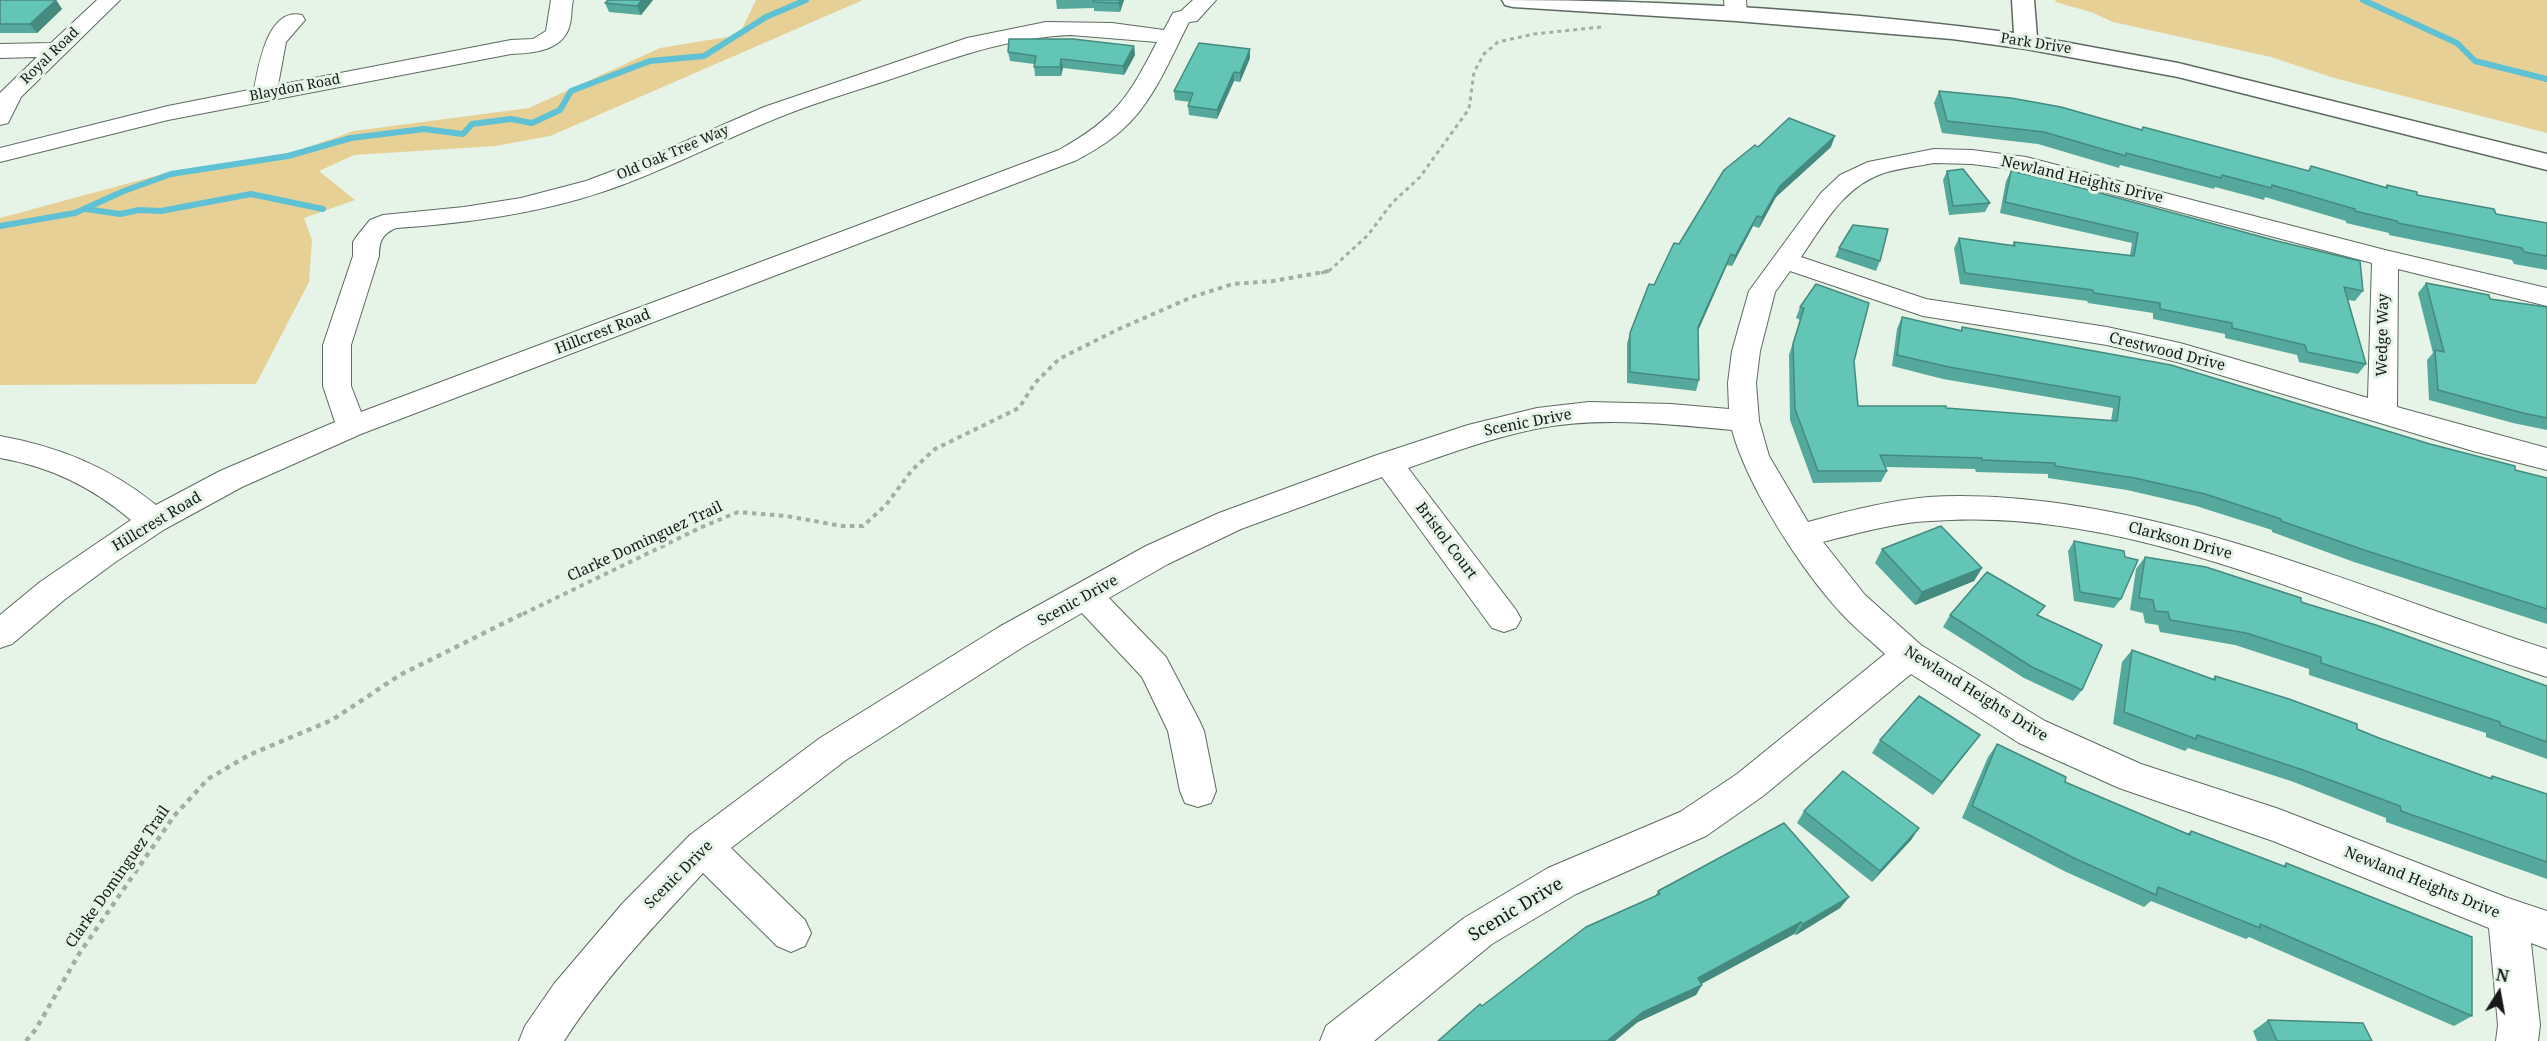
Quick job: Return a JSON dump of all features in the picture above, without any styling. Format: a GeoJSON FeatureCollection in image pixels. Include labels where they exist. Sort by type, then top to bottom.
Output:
{"type":"FeatureCollection","features":[{"type":"Feature","properties":{"kind":"street","name":"Royal Road"},"geometry":{"type":"LineString","coordinates":[[0,118],[10,94],[109,0]]}},
{"type":"Feature","properties":{"kind":"street","name":"Blaydon Road"},"geometry":{"type":"LineString","coordinates":[[0,155],[168,113],[265,93],[511,47],[539,45],[553,36],[558,29],[562,0]]}},
{"type":"Feature","properties":{"kind":"street","name":"Hillcrest Road"},"geometry":{"type":"LineString","coordinates":[[0,634],[52,591],[154,521],[231,479],[351,427],[1068,155],[1122,118],[1133,104],[1179,18],[1189,16],[1205,0]]}},
{"type":"Feature","properties":{"kind":"street","name":"Park Drive"},"geometry":{"type":"LineString","coordinates":[[1513,0],[1637,6],[1736,7],[1952,32],[2025,33],[2147,46],[2547,151]]}},
{"type":"Feature","properties":{"kind":"street","name":"Park Drive"},"geometry":{"type":"LineString","coordinates":[[1765,0],[1951,16],[2025,33],[2089,52],[2178,70],[2547,162]]}},
{"type":"Feature","properties":{"kind":"street"},"geometry":{"type":"LineString","coordinates":[[2024,0],[2025,33]]}},
{"type":"Feature","properties":{"kind":"street","name":"Old Oak Tree Way"},"geometry":{"type":"LineString","coordinates":[[351,427],[338,386],[337,345],[366,256],[366,242],[379,226],[392,221],[464,215],[522,205],[595,186],[656,163],[772,112],[975,43],[1038,30],[1071,28],[1112,30],[1179,18]]}},
{"type":"Feature","properties":{"kind":"street"},"geometry":{"type":"LineString","coordinates":[[265,93],[265,83],[275,41],[294,20]]}},
{"type":"Feature","properties":{"kind":"street"},"geometry":{"type":"LineString","coordinates":[[0,51],[55,50]]}},
{"type":"Feature","properties":{"kind":"street","name":"Newland Heights Drive"},"geometry":{"type":"LineString","coordinates":[[2547,297],[2385,258],[2026,164],[1972,157],[1934,156],[1877,168],[1849,180],[1830,198],[1762,291],[1746,351],[1742,383],[1743,421],[1754,456],[1800,536],[1853,604],[1909,655],[2032,732],[2132,777],[2279,825],[2508,917],[2547,930]]}},
{"type":"Feature","properties":{"kind":"street","name":"Wedge Way"},"geometry":{"type":"LineString","coordinates":[[2382,413],[2385,258]]}},
{"type":"Feature","properties":{"kind":"street","name":"Crestwood Drive"},"geometry":{"type":"LineString","coordinates":[[1784,260],[1923,307],[2107,336],[2160,348],[2547,459]]}},
{"type":"Feature","properties":{"kind":"street","name":"Scenic Drive"},"geometry":{"type":"LineString","coordinates":[[540,1041],[568,998],[636,917],[703,847],[833,749],[1011,637],[1087,597],[1158,555],[1230,521],[1388,463],[1479,432],[1537,418],[1589,412],[1671,414],[1743,421]]}},
{"type":"Feature","properties":{"kind":"street"},"geometry":{"type":"LineString","coordinates":[[0,447],[53,457],[81,469],[106,483],[154,521]]}},
{"type":"Feature","properties":{"kind":"street","name":"Bristol Court"},"geometry":{"type":"LineString","coordinates":[[1388,463],[1504,618]]}},
{"type":"Feature","properties":{"kind":"street","name":"Clarkson Drive"},"geometry":{"type":"LineString","coordinates":[[1800,536],[1883,514],[1946,508],[2013,509],[2078,517],[2153,531],[2228,552],[2547,663]]}},
{"type":"Feature","properties":{"kind":"street"},"geometry":{"type":"LineString","coordinates":[[1087,597],[1154,667],[1186,731],[1198,791]]}},
{"type":"Feature","properties":{"kind":"street","name":"Scenic Drive"},"geometry":{"type":"LineString","coordinates":[[1341,1041],[1478,931],[1562,881],[1693,824],[1750,785],[1909,655]]}},
{"type":"Feature","properties":{"kind":"street"},"geometry":{"type":"LineString","coordinates":[[703,847],[791,933]]}},
{"type":"Feature","properties":{"kind":"street"},"geometry":{"type":"LineString","coordinates":[[2508,917],[2519,1025],[2517,1041]]}},
{"type":"Feature","properties":{"kind":"path","name":"Clarke Dominguez Trail"},"geometry":{"type":"LineString","coordinates":[[26,1041],[36,1029],[79,954],[174,816],[208,779],[249,755],[332,720],[400,675],[702,526],[738,512],[786,516],[842,526],[863,526],[886,505],[912,470],[935,449],[1019,408],[1035,383],[1059,359],[1119,329],[1192,297],[1233,284],[1273,281],[1329,271],[1368,235],[1392,202],[1420,177],[1468,109],[1474,72],[1484,54],[1498,42],[1534,34],[1624,24],[1631,18],[1637,6]]}},
{"type":"Feature","properties":{"kind":"shaded area"},"geometry":{"type":"Polygon","coordinates":[[[756,0],[863,0],[550,136],[495,146],[354,155],[319,171],[355,200],[304,218],[312,240],[309,282],[256,384],[0,385],[0,218],[170,172],[294,152],[354,131],[529,108],[660,48],[739,35],[756,0]]]}},
{"type":"Feature","properties":{"kind":"shaded area"},"geometry":{"type":"Polygon","coordinates":[[[2056,0],[2547,0],[2547,133],[2334,78],[2271,57],[2113,22],[2091,12],[2055,2],[2056,0]]]}},
{"type":"Feature","properties":{"kind":"building"},"geometry":{"type":"Polygon","coordinates":[[[0,0],[56,0],[30,24],[0,24],[0,0]]]}},
{"type":"Feature","properties":{"kind":"building"},"geometry":{"type":"Polygon","coordinates":[[[608,0],[642,0],[637,6],[605,3],[608,0]]]}},
{"type":"Feature","properties":{"kind":"building"},"geometry":{"type":"Polygon","coordinates":[[[1094,0],[1120,0],[1119,3],[1093,2],[1094,0]]]}},
{"type":"Feature","properties":{"kind":"building"},"geometry":{"type":"Polygon","coordinates":[[[1009,39],[1073,39],[1134,46],[1123,66],[1061,59],[1060,67],[1034,67],[1036,56],[1008,52],[1009,39]]]}},
{"type":"Feature","properties":{"kind":"building"},"geometry":{"type":"Polygon","coordinates":[[[1199,43],[1250,49],[1240,73],[1234,72],[1217,110],[1188,106],[1193,93],[1174,91],[1199,43]]]}},
{"type":"Feature","properties":{"kind":"building"},"geometry":{"type":"Polygon","coordinates":[[[1939,91],[2011,98],[2061,107],[2142,130],[2143,127],[2309,171],[2311,166],[2387,188],[2387,185],[2417,192],[2417,195],[2494,209],[2496,214],[2547,223],[2547,256],[2524,252],[2522,248],[2398,223],[2272,185],[2271,188],[2222,175],[2221,178],[2126,153],[2126,156],[2044,132],[1947,121],[1939,91]]]}},
{"type":"Feature","properties":{"kind":"building"},"geometry":{"type":"Polygon","coordinates":[[[1789,118],[1835,136],[1780,186],[1762,217],[1757,216],[1735,256],[1731,254],[1698,327],[1699,380],[1630,372],[1630,333],[1649,284],[1654,285],[1674,243],[1679,244],[1724,170],[1755,145],[1758,147],[1789,118]]]}},
{"type":"Feature","properties":{"kind":"building"},"geometry":{"type":"Polygon","coordinates":[[[1963,169],[1990,203],[1953,206],[1947,171],[1963,169]]]}},
{"type":"Feature","properties":{"kind":"building"},"geometry":{"type":"Polygon","coordinates":[[[2011,171],[2360,261],[2363,291],[2344,287],[2366,364],[2307,352],[2305,345],[2232,328],[2232,323],[2160,309],[2160,303],[2094,293],[2093,290],[1965,273],[1959,238],[2015,246],[2014,242],[2134,256],[2138,233],[2005,202],[2011,171]]]}},
{"type":"Feature","properties":{"kind":"building"},"geometry":{"type":"Polygon","coordinates":[[[1853,225],[1888,229],[1880,261],[1839,248],[1853,225]]]}},
{"type":"Feature","properties":{"kind":"building"},"geometry":{"type":"Polygon","coordinates":[[[2426,283],[2489,295],[2490,299],[2547,307],[2547,418],[2438,390],[2435,350],[2444,352],[2426,283]]]}},
{"type":"Feature","properties":{"kind":"building"},"geometry":{"type":"Polygon","coordinates":[[[1816,284],[1869,303],[1854,361],[1858,406],[1946,406],[1946,408],[2117,421],[2120,397],[1949,367],[1897,355],[1902,317],[1962,331],[1962,327],[2171,365],[2430,444],[2515,466],[2515,470],[2547,478],[2547,609],[2364,550],[2205,494],[2135,478],[2055,466],[2055,463],[1880,455],[1887,471],[1818,471],[1795,409],[1793,344],[1804,308],[1800,307],[1816,284]]]}},
{"type":"Feature","properties":{"kind":"building"},"geometry":{"type":"Polygon","coordinates":[[[1941,526],[1982,568],[1922,592],[1882,549],[1941,526]]]}},
{"type":"Feature","properties":{"kind":"building"},"geometry":{"type":"Polygon","coordinates":[[[2074,541],[2124,551],[2125,557],[2138,560],[2121,599],[2080,592],[2074,541]]]}},
{"type":"Feature","properties":{"kind":"building"},"geometry":{"type":"Polygon","coordinates":[[[2145,557],[2206,567],[2301,598],[2301,602],[2376,625],[2547,686],[2547,742],[2500,725],[2500,722],[2321,663],[2321,657],[2246,633],[2170,620],[2168,612],[2155,611],[2153,600],[2139,598],[2145,557]]]}},
{"type":"Feature","properties":{"kind":"building"},"geometry":{"type":"Polygon","coordinates":[[[1987,572],[2045,606],[2037,615],[2102,645],[2082,690],[2032,667],[1950,615],[1987,572]]]}},
{"type":"Feature","properties":{"kind":"building"},"geometry":{"type":"Polygon","coordinates":[[[2132,650],[2215,680],[2215,676],[2289,699],[2357,724],[2357,729],[2379,738],[2492,779],[2492,776],[2547,794],[2547,862],[2401,811],[2400,806],[2303,770],[2197,735],[2196,739],[2124,712],[2132,650]]]}},
{"type":"Feature","properties":{"kind":"building"},"geometry":{"type":"Polygon","coordinates":[[[1919,696],[1980,735],[1942,782],[1880,740],[1919,696]]]}},
{"type":"Feature","properties":{"kind":"building"},"geometry":{"type":"Polygon","coordinates":[[[1997,744],[2066,777],[2065,782],[2190,835],[2191,831],[2286,867],[2286,863],[2472,937],[2472,1016],[2260,924],[2260,928],[2158,887],[2156,895],[2076,859],[1972,806],[1997,744]]]}},
{"type":"Feature","properties":{"kind":"building"},"geometry":{"type":"Polygon","coordinates":[[[1843,771],[1919,828],[1880,871],[1804,811],[1843,771]]]}},
{"type":"Feature","properties":{"kind":"building"},"geometry":{"type":"Polygon","coordinates":[[[1784,823],[1849,897],[1803,924],[1801,922],[1698,978],[1702,985],[1643,1012],[1607,1041],[1438,1041],[1480,1004],[1482,1006],[1586,927],[1660,894],[1658,891],[1784,823]]]}},
{"type":"Feature","properties":{"kind":"building"},"geometry":{"type":"Polygon","coordinates":[[[2268,1020],[2363,1023],[2372,1041],[2277,1041],[2268,1020]]]}},
{"type":"Feature","properties":{"kind":"waterway"},"geometry":{"type":"LineString","coordinates":[[0,226],[75,213],[124,191],[171,174],[288,156],[351,138],[424,129],[463,134],[472,124],[511,119],[532,123],[560,110],[571,91],[650,61],[704,56],[766,17],[806,0]]}},
{"type":"Feature","properties":{"kind":"waterway"},"geometry":{"type":"LineString","coordinates":[[2363,0],[2457,43],[2475,61],[2547,79]]}},
{"type":"Feature","properties":{"kind":"waterway"},"geometry":{"type":"LineString","coordinates":[[86,209],[120,214],[139,210],[161,211],[251,194],[323,209]]}}]}
